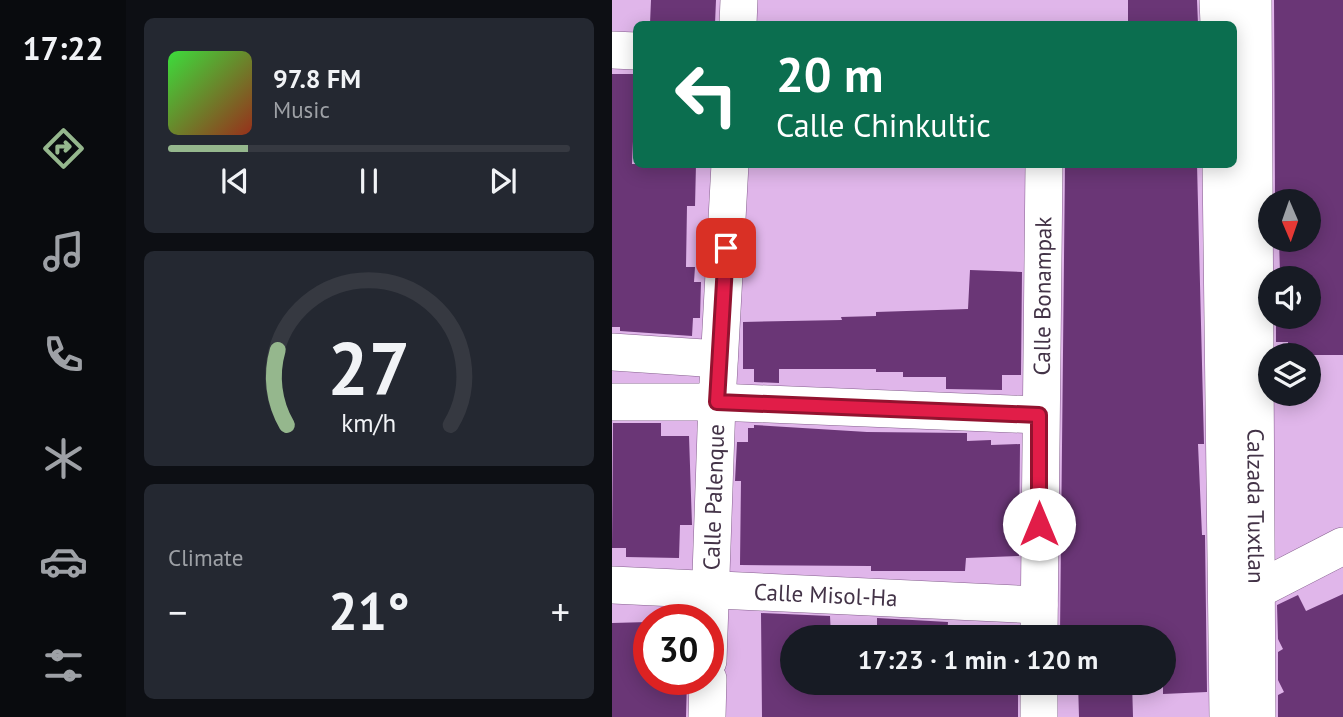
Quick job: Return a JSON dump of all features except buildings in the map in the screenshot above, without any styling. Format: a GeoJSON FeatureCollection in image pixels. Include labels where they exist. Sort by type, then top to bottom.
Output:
{"type":"FeatureCollection","features":[{"type":"Feature","properties":{"kind":"street"},"geometry":{"type":"LineString","coordinates":[[738,21],[739,0]]}},
{"type":"Feature","properties":{"kind":"street"},"geometry":{"type":"LineString","coordinates":[[1218,0],[1219,21]]}},
{"type":"Feature","properties":{"kind":"street","name":"Calzada Tuxtlan"},"geometry":{"type":"LineString","coordinates":[[1228,717],[1241,598],[1253,0]]}},
{"type":"Feature","properties":{"kind":"street"},"geometry":{"type":"LineString","coordinates":[[612,50],[633,51]]}},
{"type":"Feature","properties":{"kind":"street","name":"Calle Palenque"},"geometry":{"type":"LineString","coordinates":[[710,604],[730,168]]}},
{"type":"Feature","properties":{"kind":"street","name":"Calle Bonampak"},"geometry":{"type":"LineString","coordinates":[[1039,621],[1039,415],[1044,168]]}},
{"type":"Feature","properties":{"kind":"street","name":"Calzada Tuxtlan"},"geometry":{"type":"LineString","coordinates":[[1221,168],[1241,598],[1257,717]]}},
{"type":"Feature","properties":{"kind":"street"},"geometry":{"type":"LineString","coordinates":[[612,352],[719,359]]}},
{"type":"Feature","properties":{"kind":"street"},"geometry":{"type":"LineString","coordinates":[[612,402],[717,402],[1039,415]]}},
{"type":"Feature","properties":{"kind":"street"},"geometry":{"type":"LineString","coordinates":[[1241,598],[1342,546]]}},
{"type":"Feature","properties":{"kind":"street","name":"Calle Misol-Ha"},"geometry":{"type":"LineString","coordinates":[[612,585],[710,588],[1039,621]]}},
{"type":"Feature","properties":{"kind":"street"},"geometry":{"type":"LineString","coordinates":[[707,717],[708,695]]}},
{"type":"Feature","properties":{"kind":"street"},"geometry":{"type":"LineString","coordinates":[[1039,695],[1039,717]]}},
{"type":"Feature","properties":{"kind":"route"},"geometry":{"type":"LineString","coordinates":[[726,248],[717,402],[1039,415],[1039,524]]}}]}
